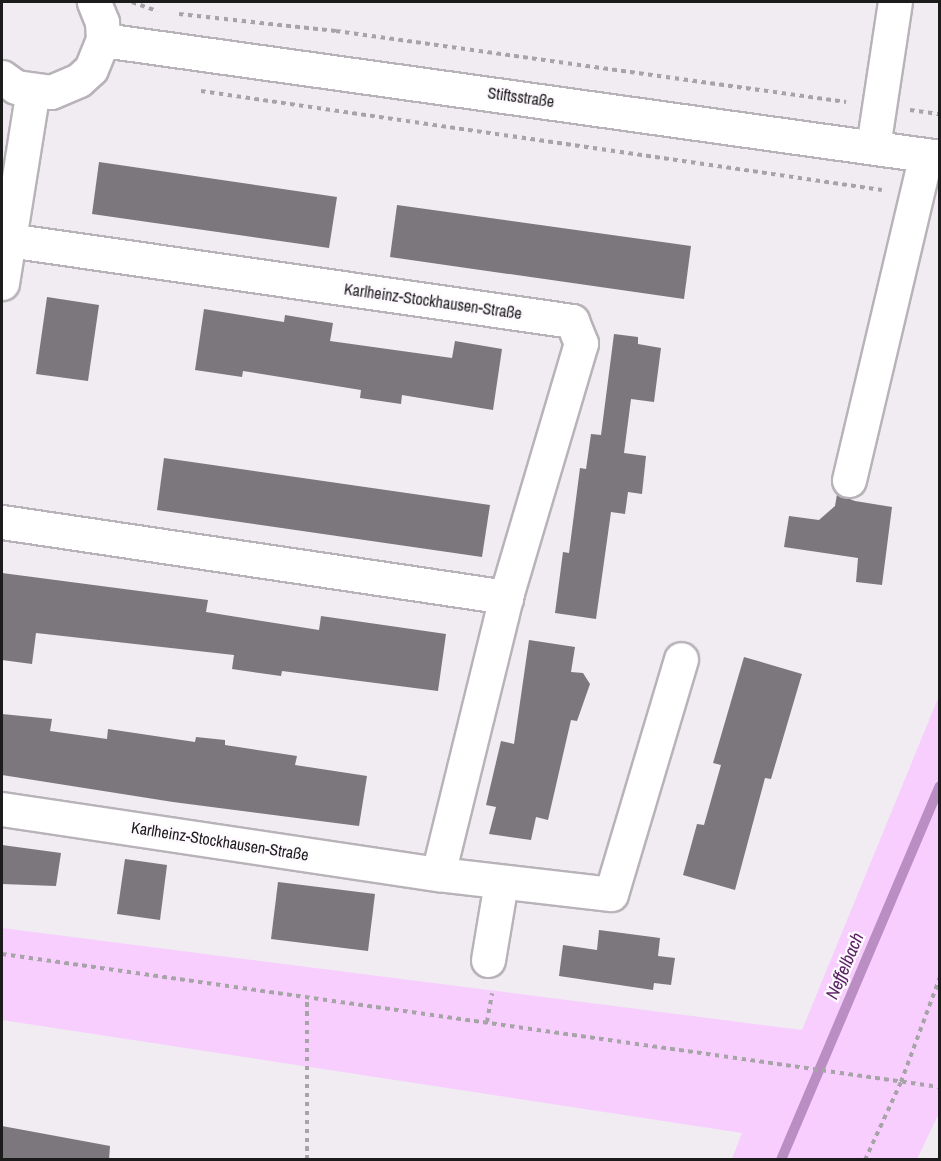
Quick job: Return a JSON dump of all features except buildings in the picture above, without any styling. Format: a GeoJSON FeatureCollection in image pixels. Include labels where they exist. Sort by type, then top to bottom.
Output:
{"type":"FeatureCollection","features":[{"type":"Feature","properties":{"kind":"street"},"geometry":{"type":"LineString","coordinates":[[2,76],[16,87],[51,92],[79,80],[95,62],[103,40],[102,22],[94,2]]}},
{"type":"Feature","properties":{"kind":"street"},"geometry":{"type":"LineString","coordinates":[[873,147],[894,2]]}},
{"type":"Feature","properties":{"kind":"street","name":"Stiftsstraße"},"geometry":{"type":"LineString","coordinates":[[103,40],[933,156]]}},
{"type":"Feature","properties":{"kind":"street"},"geometry":{"type":"LineString","coordinates":[[2,283],[33,90]]}},
{"type":"Feature","properties":{"kind":"street"},"geometry":{"type":"LineString","coordinates":[[849,480],[916,195],[933,156]]}},
{"type":"Feature","properties":{"kind":"street","name":"Karlheinz-Stockhausen-Straße"},"geometry":{"type":"LineString","coordinates":[[8,240],[572,321],[581,343],[506,597],[438,874]]}},
{"type":"Feature","properties":{"kind":"street"},"geometry":{"type":"LineString","coordinates":[[2,522],[506,597]]}},
{"type":"Feature","properties":{"kind":"street","name":"Karlheinz-Stockhausen-Straße"},"geometry":{"type":"LineString","coordinates":[[2,809],[438,874],[611,894],[681,659]]}},
{"type":"Feature","properties":{"kind":"street"},"geometry":{"type":"LineString","coordinates":[[488,960],[501,882]]}},
{"type":"Feature","properties":{"kind":"path"},"geometry":{"type":"LineString","coordinates":[[132,2],[157,11],[336,31],[939,114]]}},
{"type":"Feature","properties":{"kind":"path"},"geometry":{"type":"LineString","coordinates":[[206,92],[916,195]]}},
{"type":"Feature","properties":{"kind":"path"},"geometry":{"type":"LineString","coordinates":[[2,954],[939,1087]]}},
{"type":"Feature","properties":{"kind":"path"},"geometry":{"type":"LineString","coordinates":[[865,1160],[901,1082],[939,977]]}},
{"type":"Feature","properties":{"kind":"path"},"geometry":{"type":"LineString","coordinates":[[307,998],[307,1160]]}},
{"type":"Feature","properties":{"kind":"shaded area"},"geometry":{"type":"Polygon","coordinates":[[[939,696],[940,1111],[917,1159],[732,1159],[742,1133],[2,1020],[2,928],[802,1030],[939,696]]]}},
{"type":"Feature","properties":{"kind":"waterway","name":"Neffelbach"},"geometry":{"type":"LineString","coordinates":[[781,1160],[940,786]]}}]}
